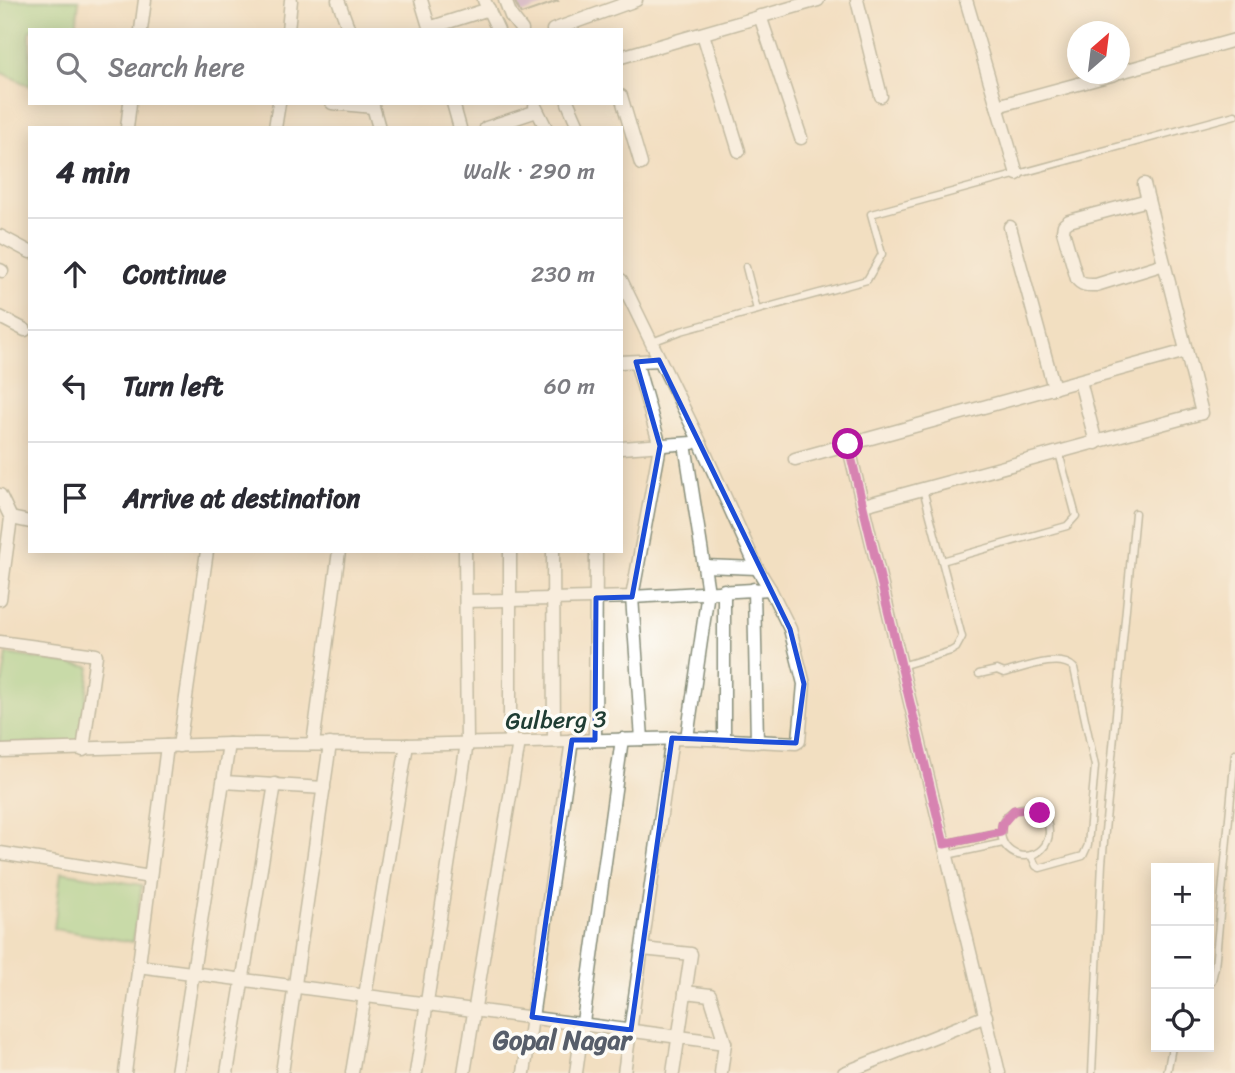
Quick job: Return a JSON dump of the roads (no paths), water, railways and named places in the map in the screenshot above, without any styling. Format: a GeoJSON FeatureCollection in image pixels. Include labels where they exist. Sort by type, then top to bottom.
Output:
{"type":"FeatureCollection","features":[{"type":"Feature","properties":{"kind":"street"},"geometry":{"type":"LineString","coordinates":[[141,28],[145,0]]}},
{"type":"Feature","properties":{"kind":"street"},"geometry":{"type":"LineString","coordinates":[[288,28],[291,0]]}},
{"type":"Feature","properties":{"kind":"street"},"geometry":{"type":"LineString","coordinates":[[338,0],[348,28]]}},
{"type":"Feature","properties":{"kind":"street"},"geometry":{"type":"LineString","coordinates":[[421,0],[430,28]]}},
{"type":"Feature","properties":{"kind":"street"},"geometry":{"type":"LineString","coordinates":[[505,0],[511,16],[520,28]]}},
{"type":"Feature","properties":{"kind":"street"},"geometry":{"type":"LineString","coordinates":[[559,28],[636,0]]}},
{"type":"Feature","properties":{"kind":"street"},"geometry":{"type":"LineString","coordinates":[[623,56],[818,0]]}},
{"type":"Feature","properties":{"kind":"street"},"geometry":{"type":"LineString","coordinates":[[857,0],[881,96]]}},
{"type":"Feature","properties":{"kind":"street"},"geometry":{"type":"LineString","coordinates":[[966,0],[1017,174]]}},
{"type":"Feature","properties":{"kind":"street"},"geometry":{"type":"LineString","coordinates":[[432,28],[486,5],[497,28]]}},
{"type":"Feature","properties":{"kind":"street"},"geometry":{"type":"LineString","coordinates":[[760,16],[801,138]]}},
{"type":"Feature","properties":{"kind":"street"},"geometry":{"type":"LineString","coordinates":[[702,34],[739,151]]}},
{"type":"Feature","properties":{"kind":"street"},"geometry":{"type":"LineString","coordinates":[[1130,69],[1235,40]]}},
{"type":"Feature","properties":{"kind":"street"},"geometry":{"type":"LineString","coordinates":[[997,107],[1078,84]]}},
{"type":"Feature","properties":{"kind":"street"},"geometry":{"type":"LineString","coordinates":[[623,103],[641,164]]}},
{"type":"Feature","properties":{"kind":"street"},"geometry":{"type":"LineString","coordinates":[[127,126],[130,105]]}},
{"type":"Feature","properties":{"kind":"street"},"geometry":{"type":"LineString","coordinates":[[275,126],[279,105]]}},
{"type":"Feature","properties":{"kind":"street"},"geometry":{"type":"LineString","coordinates":[[372,105],[378,126]]}},
{"type":"Feature","properties":{"kind":"street"},"geometry":{"type":"LineString","coordinates":[[454,105],[459,126]]}},
{"type":"Feature","properties":{"kind":"street"},"geometry":{"type":"LineString","coordinates":[[569,105],[578,126]]}},
{"type":"Feature","properties":{"kind":"street"},"geometry":{"type":"LineString","coordinates":[[491,126],[535,107],[545,126]]}},
{"type":"Feature","properties":{"kind":"street"},"geometry":{"type":"LineString","coordinates":[[864,505],[1202,412],[1144,184]]}},
{"type":"Feature","properties":{"kind":"street"},"geometry":{"type":"LineString","coordinates":[[1148,200],[1069,221],[1064,225],[1063,231],[1077,279],[1086,285],[1096,285],[1164,264]]}},
{"type":"Feature","properties":{"kind":"street"},"geometry":{"type":"LineString","coordinates":[[1010,227],[1054,388]]}},
{"type":"Feature","properties":{"kind":"street"},"geometry":{"type":"LineString","coordinates":[[0,236],[28,251]]}},
{"type":"Feature","properties":{"kind":"street"},"geometry":{"type":"LineString","coordinates":[[623,284],[700,442],[757,568],[771,589]]}},
{"type":"Feature","properties":{"kind":"street"},"geometry":{"type":"LineString","coordinates":[[623,313],[636,313]]}},
{"type":"Feature","properties":{"kind":"street"},"geometry":{"type":"LineString","coordinates":[[0,317],[24,330]]}},
{"type":"Feature","properties":{"kind":"street"},"geometry":{"type":"LineString","coordinates":[[795,458],[1186,351]]}},
{"type":"Feature","properties":{"kind":"street"},"geometry":{"type":"LineString","coordinates":[[623,362],[659,360]]}},
{"type":"Feature","properties":{"kind":"street"},"geometry":{"type":"LineString","coordinates":[[636,362],[660,446],[632,597],[642,739]]}},
{"type":"Feature","properties":{"kind":"street"},"geometry":{"type":"LineString","coordinates":[[1080,381],[1096,443]]}},
{"type":"Feature","properties":{"kind":"street"},"geometry":{"type":"LineString","coordinates":[[623,449],[700,442]]}},
{"type":"Feature","properties":{"kind":"street"},"geometry":{"type":"LineString","coordinates":[[685,444],[708,592],[687,738]]}},
{"type":"Feature","properties":{"kind":"street"},"geometry":{"type":"LineString","coordinates":[[848,444],[998,1073]]}},
{"type":"Feature","properties":{"kind":"street"},"geometry":{"type":"LineString","coordinates":[[0,495],[11,518],[0,600]]}},
{"type":"Feature","properties":{"kind":"street"},"geometry":{"type":"LineString","coordinates":[[11,518],[28,522]]}},
{"type":"Feature","properties":{"kind":"street"},"geometry":{"type":"LineString","coordinates":[[125,1073],[150,877],[207,553]]}},
{"type":"Feature","properties":{"kind":"street"},"geometry":{"type":"LineString","coordinates":[[313,744],[339,553]]}},
{"type":"Feature","properties":{"kind":"street"},"geometry":{"type":"LineString","coordinates":[[416,1073],[467,743],[465,553]]}},
{"type":"Feature","properties":{"kind":"street"},"geometry":{"type":"LineString","coordinates":[[464,1073],[515,742],[510,553]]}},
{"type":"Feature","properties":{"kind":"street"},"geometry":{"type":"LineString","coordinates":[[553,553],[554,741]]}},
{"type":"Feature","properties":{"kind":"street"},"geometry":{"type":"LineString","coordinates":[[595,740],[596,553]]}},
{"type":"Feature","properties":{"kind":"street"},"geometry":{"type":"LineString","coordinates":[[704,566],[757,568]]}},
{"type":"Feature","properties":{"kind":"street"},"geometry":{"type":"LineString","coordinates":[[754,589],[757,741]]}},
{"type":"Feature","properties":{"kind":"street"},"geometry":{"type":"LineString","coordinates":[[466,601],[632,597],[771,589]]}},
{"type":"Feature","properties":{"kind":"street","name":"Gulberg 3"},"geometry":{"type":"LineString","coordinates":[[0,751],[229,744],[407,745],[672,738],[793,743],[799,741],[804,684],[790,629],[771,589]]}},
{"type":"Feature","properties":{"kind":"street"},"geometry":{"type":"LineString","coordinates":[[724,590],[724,740]]}},
{"type":"Feature","properties":{"kind":"street"},"geometry":{"type":"LineString","coordinates":[[0,642],[96,656],[83,750]]}},
{"type":"Feature","properties":{"kind":"street"},"geometry":{"type":"LineString","coordinates":[[624,1073],[672,738]]}},
{"type":"Feature","properties":{"kind":"street"},"geometry":{"type":"LineString","coordinates":[[576,1073],[622,739]]}},
{"type":"Feature","properties":{"kind":"street"},"geometry":{"type":"LineString","coordinates":[[524,1073],[572,740]]}},
{"type":"Feature","properties":{"kind":"street"},"geometry":{"type":"LineString","coordinates":[[177,1073],[229,744]]}},
{"type":"Feature","properties":{"kind":"street"},"geometry":{"type":"LineString","coordinates":[[282,1073],[330,744]]}},
{"type":"Feature","properties":{"kind":"street"},"geometry":{"type":"LineString","coordinates":[[352,1073],[407,745]]}},
{"type":"Feature","properties":{"kind":"street"},"geometry":{"type":"LineString","coordinates":[[224,782],[324,788]]}},
{"type":"Feature","properties":{"kind":"street"},"geometry":{"type":"LineString","coordinates":[[228,1073],[275,785]]}},
{"type":"Feature","properties":{"kind":"street"},"geometry":{"type":"LineString","coordinates":[[0,853],[150,877]]}},
{"type":"Feature","properties":{"kind":"street"},"geometry":{"type":"LineString","coordinates":[[642,949],[691,954],[673,1073]]}},
{"type":"Feature","properties":{"kind":"street"},"geometry":{"type":"LineString","coordinates":[[138,966],[725,1043]]}},
{"type":"Feature","properties":{"kind":"street"},"geometry":{"type":"LineString","coordinates":[[685,992],[710,995],[725,1043],[721,1073]]}},
{"type":"Feature","properties":{"kind":"street"},"geometry":{"type":"LineString","coordinates":[[844,1073],[986,1016]]}},
{"type":"Feature","properties":{"kind":"lane"},"geometry":{"type":"LineString","coordinates":[[650,342],[867,280],[882,254],[871,214],[1235,114]]}},
{"type":"Feature","properties":{"kind":"lane"},"geometry":{"type":"LineString","coordinates":[[746,267],[757,310]]}},
{"type":"Feature","properties":{"kind":"lane"},"geometry":{"type":"LineString","coordinates":[[942,561],[1067,526],[1076,516],[1059,453]]}},
{"type":"Feature","properties":{"kind":"lane"},"geometry":{"type":"LineString","coordinates":[[901,666],[951,651],[962,637],[923,489]]}},
{"type":"Feature","properties":{"kind":"lane"},"geometry":{"type":"LineString","coordinates":[[1092,1073],[1102,863],[1135,513]]}},
{"type":"Feature","properties":{"kind":"lane"},"geometry":{"type":"LineString","coordinates":[[979,674],[997,670],[1004,673],[1059,660],[1074,667],[1095,766],[1088,845],[1083,856],[1040,868],[1036,866],[1031,855]]}},
{"type":"Feature","properties":{"kind":"lane"},"geometry":{"type":"LineString","coordinates":[[1214,967],[1235,754]]}},
{"type":"Feature","properties":{"kind":"lane"},"geometry":{"type":"LineString","coordinates":[[1032,809],[1040,813],[1049,828],[1045,845],[1031,855],[1015,854],[1003,843],[1001,832],[1002,824],[1014,810],[1032,809]]}},
{"type":"Feature","properties":{"kind":"lane"},"geometry":{"type":"LineString","coordinates":[[945,849],[1001,832]]}},
{"type":"Feature","properties":{"kind":"lane"},"geometry":{"type":"LineString","coordinates":[[945,849],[1003,843]]}},
{"type":"Feature","properties":{"kind":"lane"},"geometry":{"type":"LineString","coordinates":[[1167,1073],[1171,1052]]}},
{"type":"Feature","properties":{"kind":"district","name":"Gopal Nagar"},"geometry":{"type":"Point","coordinates":[562,1040]}}]}
